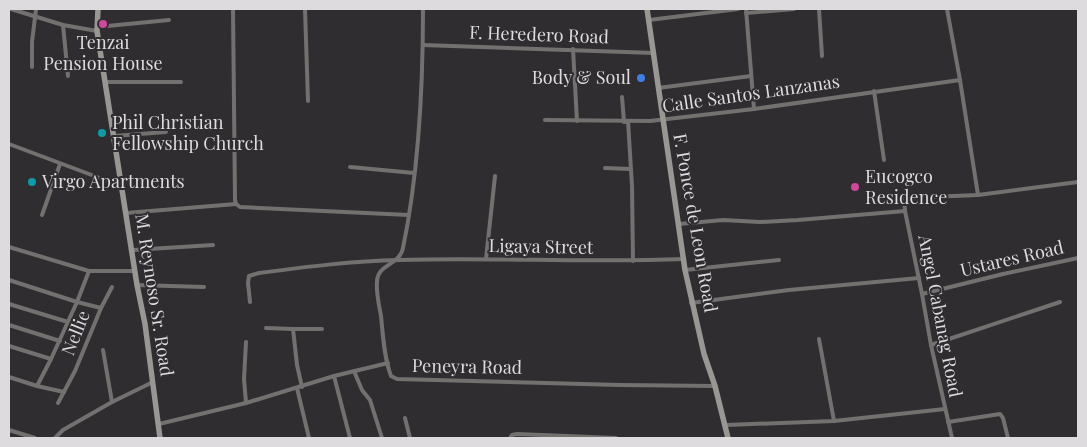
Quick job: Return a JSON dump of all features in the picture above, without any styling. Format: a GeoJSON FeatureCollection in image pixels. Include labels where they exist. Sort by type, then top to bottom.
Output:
{"type":"FeatureCollection","features":[{"type":"Feature","properties":{"kind":"street"},"geometry":{"type":"LineString","coordinates":[[12,9],[63,25],[97,29],[169,20]]}},
{"type":"Feature","properties":{"kind":"street"},"geometry":{"type":"LineString","coordinates":[[32,67],[36,9]]}},
{"type":"Feature","properties":{"kind":"street","name":"M. Reynoso Sr. Road"},"geometry":{"type":"LineString","coordinates":[[98,9],[97,29],[153,382],[160,438]]}},
{"type":"Feature","properties":{"kind":"street"},"geometry":{"type":"LineString","coordinates":[[233,9],[236,204]]}},
{"type":"Feature","properties":{"kind":"street"},"geometry":{"type":"LineString","coordinates":[[305,9],[308,101]]}},
{"type":"Feature","properties":{"kind":"street"},"geometry":{"type":"LineString","coordinates":[[398,260],[403,251],[414,173],[420,112],[423,9]]}},
{"type":"Feature","properties":{"kind":"street","name":"F. Ponce de Leon Road"},"geometry":{"type":"LineString","coordinates":[[647,9],[685,270],[704,354],[715,386],[728,438]]}},
{"type":"Feature","properties":{"kind":"street"},"geometry":{"type":"LineString","coordinates":[[649,20],[738,9]]}},
{"type":"Feature","properties":{"kind":"street"},"geometry":{"type":"LineString","coordinates":[[754,109],[746,11],[794,9]]}},
{"type":"Feature","properties":{"kind":"street"},"geometry":{"type":"LineString","coordinates":[[819,9],[822,56]]}},
{"type":"Feature","properties":{"kind":"street"},"geometry":{"type":"LineString","coordinates":[[947,9],[978,195],[1078,182]]}},
{"type":"Feature","properties":{"kind":"street"},"geometry":{"type":"LineString","coordinates":[[63,25],[68,76]]}},
{"type":"Feature","properties":{"kind":"street","name":"F. Heredero Road"},"geometry":{"type":"LineString","coordinates":[[423,44],[654,53]]}},
{"type":"Feature","properties":{"kind":"street"},"geometry":{"type":"LineString","coordinates":[[573,49],[578,121]]}},
{"type":"Feature","properties":{"kind":"street"},"geometry":{"type":"LineString","coordinates":[[658,88],[751,76]]}},
{"type":"Feature","properties":{"kind":"street","name":"Calle Santos Lanzanas"},"geometry":{"type":"LineString","coordinates":[[545,120],[662,120],[754,109],[874,91],[913,88],[960,80]]}},
{"type":"Feature","properties":{"kind":"street"},"geometry":{"type":"LineString","coordinates":[[106,82],[181,82]]}},
{"type":"Feature","properties":{"kind":"street"},"geometry":{"type":"LineString","coordinates":[[874,91],[884,160]]}},
{"type":"Feature","properties":{"kind":"street"},"geometry":{"type":"LineString","coordinates":[[622,98],[631,169],[633,261]]}},
{"type":"Feature","properties":{"kind":"street"},"geometry":{"type":"LineString","coordinates":[[114,136],[166,132]]}},
{"type":"Feature","properties":{"kind":"street"},"geometry":{"type":"LineString","coordinates":[[9,144],[122,187]]}},
{"type":"Feature","properties":{"kind":"street"},"geometry":{"type":"LineString","coordinates":[[42,215],[60,164]]}},
{"type":"Feature","properties":{"kind":"street"},"geometry":{"type":"LineString","coordinates":[[350,167],[414,173]]}},
{"type":"Feature","properties":{"kind":"street"},"geometry":{"type":"LineString","coordinates":[[605,168],[631,169]]}},
{"type":"Feature","properties":{"kind":"street"},"geometry":{"type":"LineString","coordinates":[[486,259],[495,176]]}},
{"type":"Feature","properties":{"kind":"street","name":"Angel Cabanag Road"},"geometry":{"type":"LineString","coordinates":[[952,438],[944,410],[904,198],[978,195]]}},
{"type":"Feature","properties":{"kind":"street"},"geometry":{"type":"LineString","coordinates":[[126,213],[236,204],[240,207],[409,215]]}},
{"type":"Feature","properties":{"kind":"street"},"geometry":{"type":"LineString","coordinates":[[679,224],[723,220],[770,221],[905,211]]}},
{"type":"Feature","properties":{"kind":"street"},"geometry":{"type":"LineString","coordinates":[[132,250],[213,245]]}},
{"type":"Feature","properties":{"kind":"street"},"geometry":{"type":"LineString","coordinates":[[9,247],[89,271],[135,271]]}},
{"type":"Feature","properties":{"kind":"street","name":"Ustares Road"},"geometry":{"type":"LineString","coordinates":[[922,294],[1078,258]]}},
{"type":"Feature","properties":{"kind":"street","name":"Ligaya Street"},"geometry":{"type":"LineString","coordinates":[[250,302],[249,276],[322,265],[398,260],[486,259],[566,262],[683,259]]}},
{"type":"Feature","properties":{"kind":"street","name":"Peneyra Road"},"geometry":{"type":"LineString","coordinates":[[398,260],[382,269],[376,280],[388,363],[391,376],[397,379],[715,386]]}},
{"type":"Feature","properties":{"kind":"street"},"geometry":{"type":"LineString","coordinates":[[685,270],[779,260]]}},
{"type":"Feature","properties":{"kind":"street","name":"Nellie"},"geometry":{"type":"LineString","coordinates":[[58,403],[75,371],[101,308],[77,302],[89,271]]}},
{"type":"Feature","properties":{"kind":"street"},"geometry":{"type":"LineString","coordinates":[[692,303],[789,290],[919,278]]}},
{"type":"Feature","properties":{"kind":"street"},"geometry":{"type":"LineString","coordinates":[[9,280],[77,302],[52,360],[37,386]]}},
{"type":"Feature","properties":{"kind":"street"},"geometry":{"type":"LineString","coordinates":[[137,285],[204,287]]}},
{"type":"Feature","properties":{"kind":"street"},"geometry":{"type":"LineString","coordinates":[[101,308],[112,287]]}},
{"type":"Feature","properties":{"kind":"street"},"geometry":{"type":"LineString","coordinates":[[931,344],[1060,302]]}},
{"type":"Feature","properties":{"kind":"street"},"geometry":{"type":"LineString","coordinates":[[9,304],[68,322]]}},
{"type":"Feature","properties":{"kind":"street"},"geometry":{"type":"LineString","coordinates":[[9,325],[60,341]]}},
{"type":"Feature","properties":{"kind":"street"},"geometry":{"type":"LineString","coordinates":[[266,328],[322,329]]}},
{"type":"Feature","properties":{"kind":"street"},"geometry":{"type":"LineString","coordinates":[[294,329],[297,365],[302,387]]}},
{"type":"Feature","properties":{"kind":"street"},"geometry":{"type":"LineString","coordinates":[[818,339],[834,421]]}},
{"type":"Feature","properties":{"kind":"street"},"geometry":{"type":"LineString","coordinates":[[246,342],[244,380],[246,403]]}},
{"type":"Feature","properties":{"kind":"street"},"geometry":{"type":"LineString","coordinates":[[9,346],[52,360]]}},
{"type":"Feature","properties":{"kind":"street"},"geometry":{"type":"LineString","coordinates":[[103,350],[112,402]]}},
{"type":"Feature","properties":{"kind":"street"},"geometry":{"type":"LineString","coordinates":[[159,424],[246,403],[334,376],[388,363]]}},
{"type":"Feature","properties":{"kind":"street"},"geometry":{"type":"LineString","coordinates":[[354,371],[362,390],[370,400],[382,438]]}},
{"type":"Feature","properties":{"kind":"street"},"geometry":{"type":"LineString","coordinates":[[334,376],[350,438]]}},
{"type":"Feature","properties":{"kind":"street"},"geometry":{"type":"LineString","coordinates":[[9,377],[64,392]]}},
{"type":"Feature","properties":{"kind":"street"},"geometry":{"type":"LineString","coordinates":[[55,438],[63,430],[112,402],[153,382]]}},
{"type":"Feature","properties":{"kind":"street"},"geometry":{"type":"LineString","coordinates":[[297,388],[309,438]]}},
{"type":"Feature","properties":{"kind":"street"},"geometry":{"type":"LineString","coordinates":[[726,425],[834,421],[944,410]]}},
{"type":"Feature","properties":{"kind":"street"},"geometry":{"type":"LineString","coordinates":[[948,422],[1000,414],[1003,418],[1008,438]]}},
{"type":"Feature","properties":{"kind":"street"},"geometry":{"type":"LineString","coordinates":[[405,418],[410,438]]}},
{"type":"Feature","properties":{"kind":"street"},"geometry":{"type":"LineString","coordinates":[[9,430],[35,438]]}},
{"type":"Feature","properties":{"kind":"street"},"geometry":{"type":"LineString","coordinates":[[510,438],[512,435],[517,434],[616,438]]}},
{"type":"Feature","properties":{"kind":"place","name":"Tenzai Pension House"},"geometry":{"type":"Point","coordinates":[103,24]}},
{"type":"Feature","properties":{"kind":"place","name":"Body & Soul"},"geometry":{"type":"Point","coordinates":[641,78]}},
{"type":"Feature","properties":{"kind":"place","name":"Phil Christian Fellowship Church"},"geometry":{"type":"Point","coordinates":[102,133]}},
{"type":"Feature","properties":{"kind":"place","name":"Virgo Apartments"},"geometry":{"type":"Point","coordinates":[32,182]}},
{"type":"Feature","properties":{"kind":"place","name":"Eucogco Residence"},"geometry":{"type":"Point","coordinates":[855,187]}}]}
